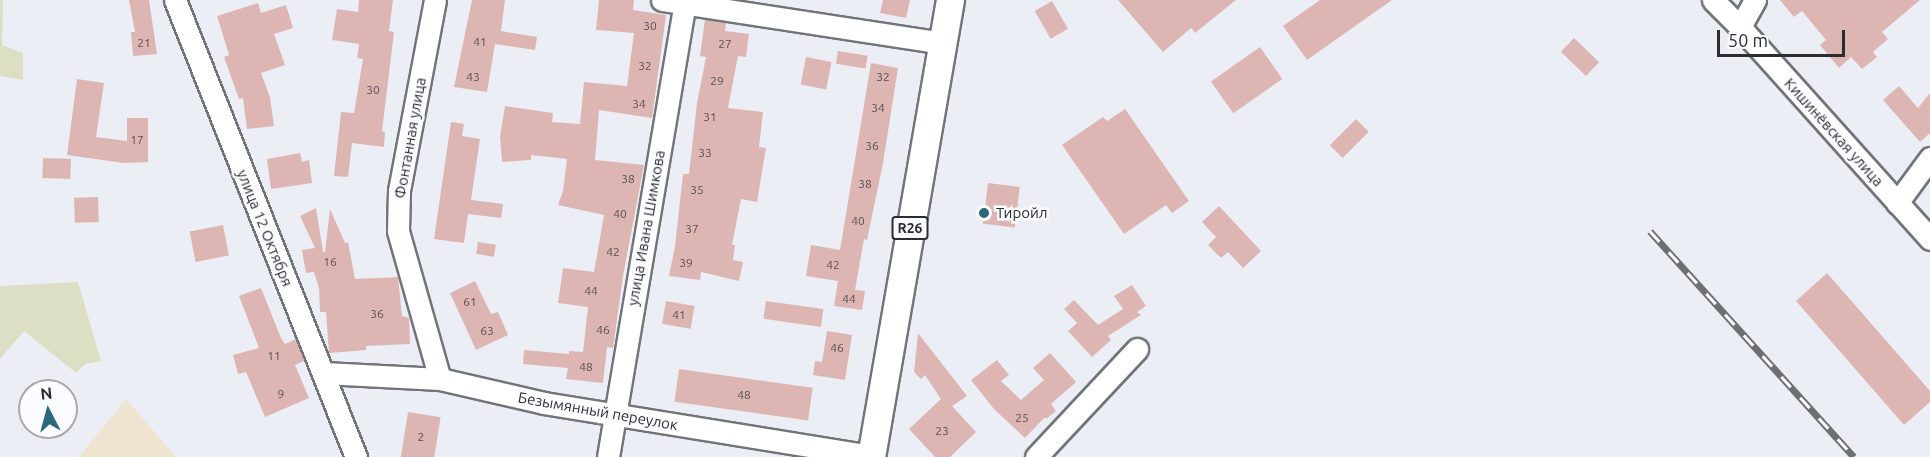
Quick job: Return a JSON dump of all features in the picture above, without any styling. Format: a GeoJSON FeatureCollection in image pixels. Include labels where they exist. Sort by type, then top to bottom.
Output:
{"type":"FeatureCollection","features":[{"type":"Feature","properties":{"kind":"main road","name":"R26"},"geometry":{"type":"LineString","coordinates":[[871,457],[950,0]]}},
{"type":"Feature","properties":{"kind":"street","name":"улица 12 Октября"},"geometry":{"type":"LineString","coordinates":[[175,0],[356,457]]}},
{"type":"Feature","properties":{"kind":"street","name":"Фонтанная улица"},"geometry":{"type":"LineString","coordinates":[[435,0],[399,190],[398,231],[440,379]]}},
{"type":"Feature","properties":{"kind":"street"},"geometry":{"type":"LineString","coordinates":[[662,0],[942,43]]}},
{"type":"Feature","properties":{"kind":"street","name":"Кишинёвская улица"},"geometry":{"type":"LineString","coordinates":[[1713,0],[1740,27],[1930,239]]}},
{"type":"Feature","properties":{"kind":"street"},"geometry":{"type":"LineString","coordinates":[[1740,27],[1755,0]]}},
{"type":"Feature","properties":{"kind":"street","name":"улица Ивана Шимкова"},"geometry":{"type":"LineString","coordinates":[[608,457],[685,2]]}},
{"type":"Feature","properties":{"kind":"street"},"geometry":{"type":"LineString","coordinates":[[1897,203],[1930,158]]}},
{"type":"Feature","properties":{"kind":"street"},"geometry":{"type":"LineString","coordinates":[[1036,457],[1137,349]]}},
{"type":"Feature","properties":{"kind":"street","name":"Безымянный переулок"},"geometry":{"type":"LineString","coordinates":[[324,373],[440,379],[544,403],[871,457]]}},
{"type":"Feature","properties":{"kind":"shaded area"},"geometry":{"type":"Polygon","coordinates":[[[126,399],[176,457],[79,457],[126,399]]]}},
{"type":"Feature","properties":{"kind":"green space"},"geometry":{"type":"Polygon","coordinates":[[[0,0],[3,0],[2,45],[23,53],[23,80],[0,76],[0,0]]]}},
{"type":"Feature","properties":{"kind":"green space"},"geometry":{"type":"Polygon","coordinates":[[[78,282],[101,361],[85,364],[76,373],[24,331],[0,359],[0,286],[78,282]]]}},
{"type":"Feature","properties":{"kind":"building"},"geometry":{"type":"Polygon","coordinates":[[[129,0],[149,0],[157,54],[133,56],[131,32],[135,32],[129,0]]]}},
{"type":"Feature","properties":{"kind":"building"},"geometry":{"type":"Polygon","coordinates":[[[359,0],[393,0],[389,31],[394,32],[382,131],[385,132],[384,147],[352,143],[348,177],[334,176],[341,112],[354,113],[363,59],[357,58],[359,44],[332,40],[337,9],[358,12],[359,0]]]}},
{"type":"Feature","properties":{"kind":"building"},"geometry":{"type":"Polygon","coordinates":[[[472,0],[505,0],[501,31],[537,37],[535,50],[495,44],[487,92],[454,87],[472,0]]]}},
{"type":"Feature","properties":{"kind":"building"},"geometry":{"type":"Polygon","coordinates":[[[599,0],[634,0],[633,10],[666,15],[652,118],[599,110],[595,160],[644,165],[623,276],[613,348],[607,347],[603,383],[566,379],[568,368],[523,364],[524,350],[569,354],[569,351],[583,352],[588,307],[558,303],[563,268],[594,272],[604,215],[558,205],[563,191],[567,159],[531,155],[531,160],[502,162],[500,136],[505,106],[553,113],[552,122],[580,124],[584,82],[627,86],[634,33],[596,30],[599,0]]]}},
{"type":"Feature","properties":{"kind":"building"},"geometry":{"type":"Polygon","coordinates":[[[883,0],[910,0],[906,18],[880,13],[883,0]]]}},
{"type":"Feature","properties":{"kind":"building"},"geometry":{"type":"Polygon","coordinates":[[[1118,0],[1236,0],[1195,33],[1191,28],[1163,52],[1118,0]]]}},
{"type":"Feature","properties":{"kind":"building"},"geometry":{"type":"Polygon","coordinates":[[[1320,0],[1392,0],[1307,60],[1283,26],[1320,0]]]}},
{"type":"Feature","properties":{"kind":"building"},"geometry":{"type":"Polygon","coordinates":[[[1780,0],[1920,0],[1882,32],[1888,39],[1873,52],[1877,57],[1862,69],[1851,57],[1839,68],[1820,45],[1826,40],[1802,11],[1794,17],[1780,0]]]}},
{"type":"Feature","properties":{"kind":"building"},"geometry":{"type":"Polygon","coordinates":[[[1052,1],[1068,29],[1051,39],[1035,11],[1052,1]]]}},
{"type":"Feature","properties":{"kind":"building"},"geometry":{"type":"Polygon","coordinates":[[[258,3],[261,13],[286,5],[293,28],[274,34],[285,65],[261,73],[270,97],[274,126],[247,129],[243,98],[239,99],[224,57],[229,55],[217,16],[258,3]]]}},
{"type":"Feature","properties":{"kind":"building"},"geometry":{"type":"Polygon","coordinates":[[[705,19],[726,23],[725,31],[749,34],[746,57],[738,56],[728,108],[763,112],[759,147],[766,148],[757,202],[741,199],[732,245],[735,245],[733,260],[743,262],[739,281],[701,272],[700,280],[669,276],[675,246],[683,174],[689,174],[697,103],[706,57],[700,56],[705,19]]]}},
{"type":"Feature","properties":{"kind":"building"},"geometry":{"type":"Polygon","coordinates":[[[1574,38],[1599,62],[1586,76],[1561,52],[1574,38]]]}},
{"type":"Feature","properties":{"kind":"building"},"geometry":{"type":"Polygon","coordinates":[[[1260,47],[1282,79],[1233,113],[1211,81],[1260,47]]]}},
{"type":"Feature","properties":{"kind":"building"},"geometry":{"type":"Polygon","coordinates":[[[838,51],[868,56],[866,69],[836,64],[838,51]]]}},
{"type":"Feature","properties":{"kind":"building"},"geometry":{"type":"Polygon","coordinates":[[[806,57],[832,62],[826,89],[801,84],[806,57]]]}},
{"type":"Feature","properties":{"kind":"building"},"geometry":{"type":"Polygon","coordinates":[[[871,63],[898,68],[883,163],[867,240],[864,239],[855,290],[865,291],[862,310],[834,306],[838,281],[806,276],[811,245],[840,250],[871,63]]]}},
{"type":"Feature","properties":{"kind":"building"},"geometry":{"type":"Polygon","coordinates":[[[77,79],[104,83],[96,137],[127,141],[127,118],[148,118],[148,162],[124,163],[67,155],[77,79]]]}},
{"type":"Feature","properties":{"kind":"building"},"geometry":{"type":"Polygon","coordinates":[[[1899,86],[1918,108],[1930,93],[1930,133],[1920,142],[1883,100],[1899,86]]]}},
{"type":"Feature","properties":{"kind":"building"},"geometry":{"type":"Polygon","coordinates":[[[1125,109],[1189,201],[1172,213],[1166,205],[1124,234],[1062,145],[1103,117],[1107,121],[1125,109]]]}},
{"type":"Feature","properties":{"kind":"building"},"geometry":{"type":"Polygon","coordinates":[[[1356,119],[1369,132],[1343,158],[1330,145],[1356,119]]]}},
{"type":"Feature","properties":{"kind":"building"},"geometry":{"type":"Polygon","coordinates":[[[451,122],[464,124],[462,136],[480,139],[471,200],[503,204],[501,218],[468,214],[464,243],[434,239],[451,122]]]}},
{"type":"Feature","properties":{"kind":"building"},"geometry":{"type":"Polygon","coordinates":[[[300,153],[302,162],[309,160],[312,183],[271,189],[267,159],[300,153]]]}},
{"type":"Feature","properties":{"kind":"building"},"geometry":{"type":"Polygon","coordinates":[[[43,158],[71,159],[70,179],[42,178],[43,158]]]}},
{"type":"Feature","properties":{"kind":"building"},"geometry":{"type":"Polygon","coordinates":[[[988,183],[1020,187],[1015,228],[983,224],[988,183]]]}},
{"type":"Feature","properties":{"kind":"building"},"geometry":{"type":"Polygon","coordinates":[[[98,197],[99,222],[75,223],[74,198],[98,197]]]}},
{"type":"Feature","properties":{"kind":"building"},"geometry":{"type":"Polygon","coordinates":[[[1219,206],[1261,251],[1243,268],[1228,252],[1221,258],[1208,245],[1216,237],[1202,222],[1219,206]]]}},
{"type":"Feature","properties":{"kind":"building"},"geometry":{"type":"Polygon","coordinates":[[[316,208],[323,252],[325,252],[330,209],[345,243],[348,242],[355,279],[398,277],[402,316],[409,318],[410,344],[366,346],[366,350],[329,353],[326,312],[320,312],[319,288],[314,272],[306,273],[302,250],[315,248],[300,216],[316,208]]]}},
{"type":"Feature","properties":{"kind":"building"},"geometry":{"type":"Polygon","coordinates":[[[223,225],[229,255],[196,262],[190,231],[223,225]]]}},
{"type":"Feature","properties":{"kind":"building"},"geometry":{"type":"Polygon","coordinates":[[[478,242],[496,245],[494,257],[476,254],[478,242]]]}},
{"type":"Feature","properties":{"kind":"building"},"geometry":{"type":"Polygon","coordinates":[[[1827,273],[1930,391],[1930,402],[1904,425],[1796,301],[1827,273]]]}},
{"type":"Feature","properties":{"kind":"building"},"geometry":{"type":"Polygon","coordinates":[[[475,281],[491,314],[498,312],[508,335],[476,350],[450,293],[475,281]]]}},
{"type":"Feature","properties":{"kind":"building"},"geometry":{"type":"Polygon","coordinates":[[[1132,285],[1146,306],[1137,312],[1141,315],[1108,336],[1111,340],[1092,357],[1068,331],[1077,323],[1064,309],[1074,300],[1098,325],[1123,309],[1114,296],[1132,285]]]}},
{"type":"Feature","properties":{"kind":"building"},"geometry":{"type":"Polygon","coordinates":[[[261,288],[285,344],[296,339],[304,361],[295,365],[309,398],[265,417],[246,372],[238,374],[233,355],[259,348],[239,296],[261,288]]]}},
{"type":"Feature","properties":{"kind":"building"},"geometry":{"type":"Polygon","coordinates":[[[666,301],[695,306],[691,329],[662,324],[666,301]]]}},
{"type":"Feature","properties":{"kind":"building"},"geometry":{"type":"Polygon","coordinates":[[[766,301],[823,309],[821,327],[763,319],[766,301]]]}},
{"type":"Feature","properties":{"kind":"building"},"geometry":{"type":"Polygon","coordinates":[[[827,331],[852,335],[845,380],[813,375],[815,361],[822,362],[827,331]]]}},
{"type":"Feature","properties":{"kind":"building"},"geometry":{"type":"Polygon","coordinates":[[[918,333],[967,396],[952,406],[976,432],[950,457],[935,457],[909,429],[941,399],[925,375],[921,379],[914,372],[918,333]]]}},
{"type":"Feature","properties":{"kind":"building"},"geometry":{"type":"Polygon","coordinates":[[[1050,353],[1076,382],[1051,404],[1056,411],[1046,419],[1045,417],[1025,438],[994,409],[971,380],[997,360],[1009,375],[1001,381],[1021,400],[1044,380],[1033,368],[1050,353]]]}},
{"type":"Feature","properties":{"kind":"building"},"geometry":{"type":"Polygon","coordinates":[[[679,369],[813,388],[808,420],[674,402],[679,369]]]}},
{"type":"Feature","properties":{"kind":"building"},"geometry":{"type":"Polygon","coordinates":[[[408,412],[441,417],[434,457],[401,457],[408,412]]]}},
{"type":"Feature","properties":{"kind":"railway"},"geometry":{"type":"LineString","coordinates":[[1650,231],[1854,457]]}},
{"type":"Feature","properties":{"kind":"place","name":"Тиройл"},"geometry":{"type":"Point","coordinates":[984,213]}}]}
